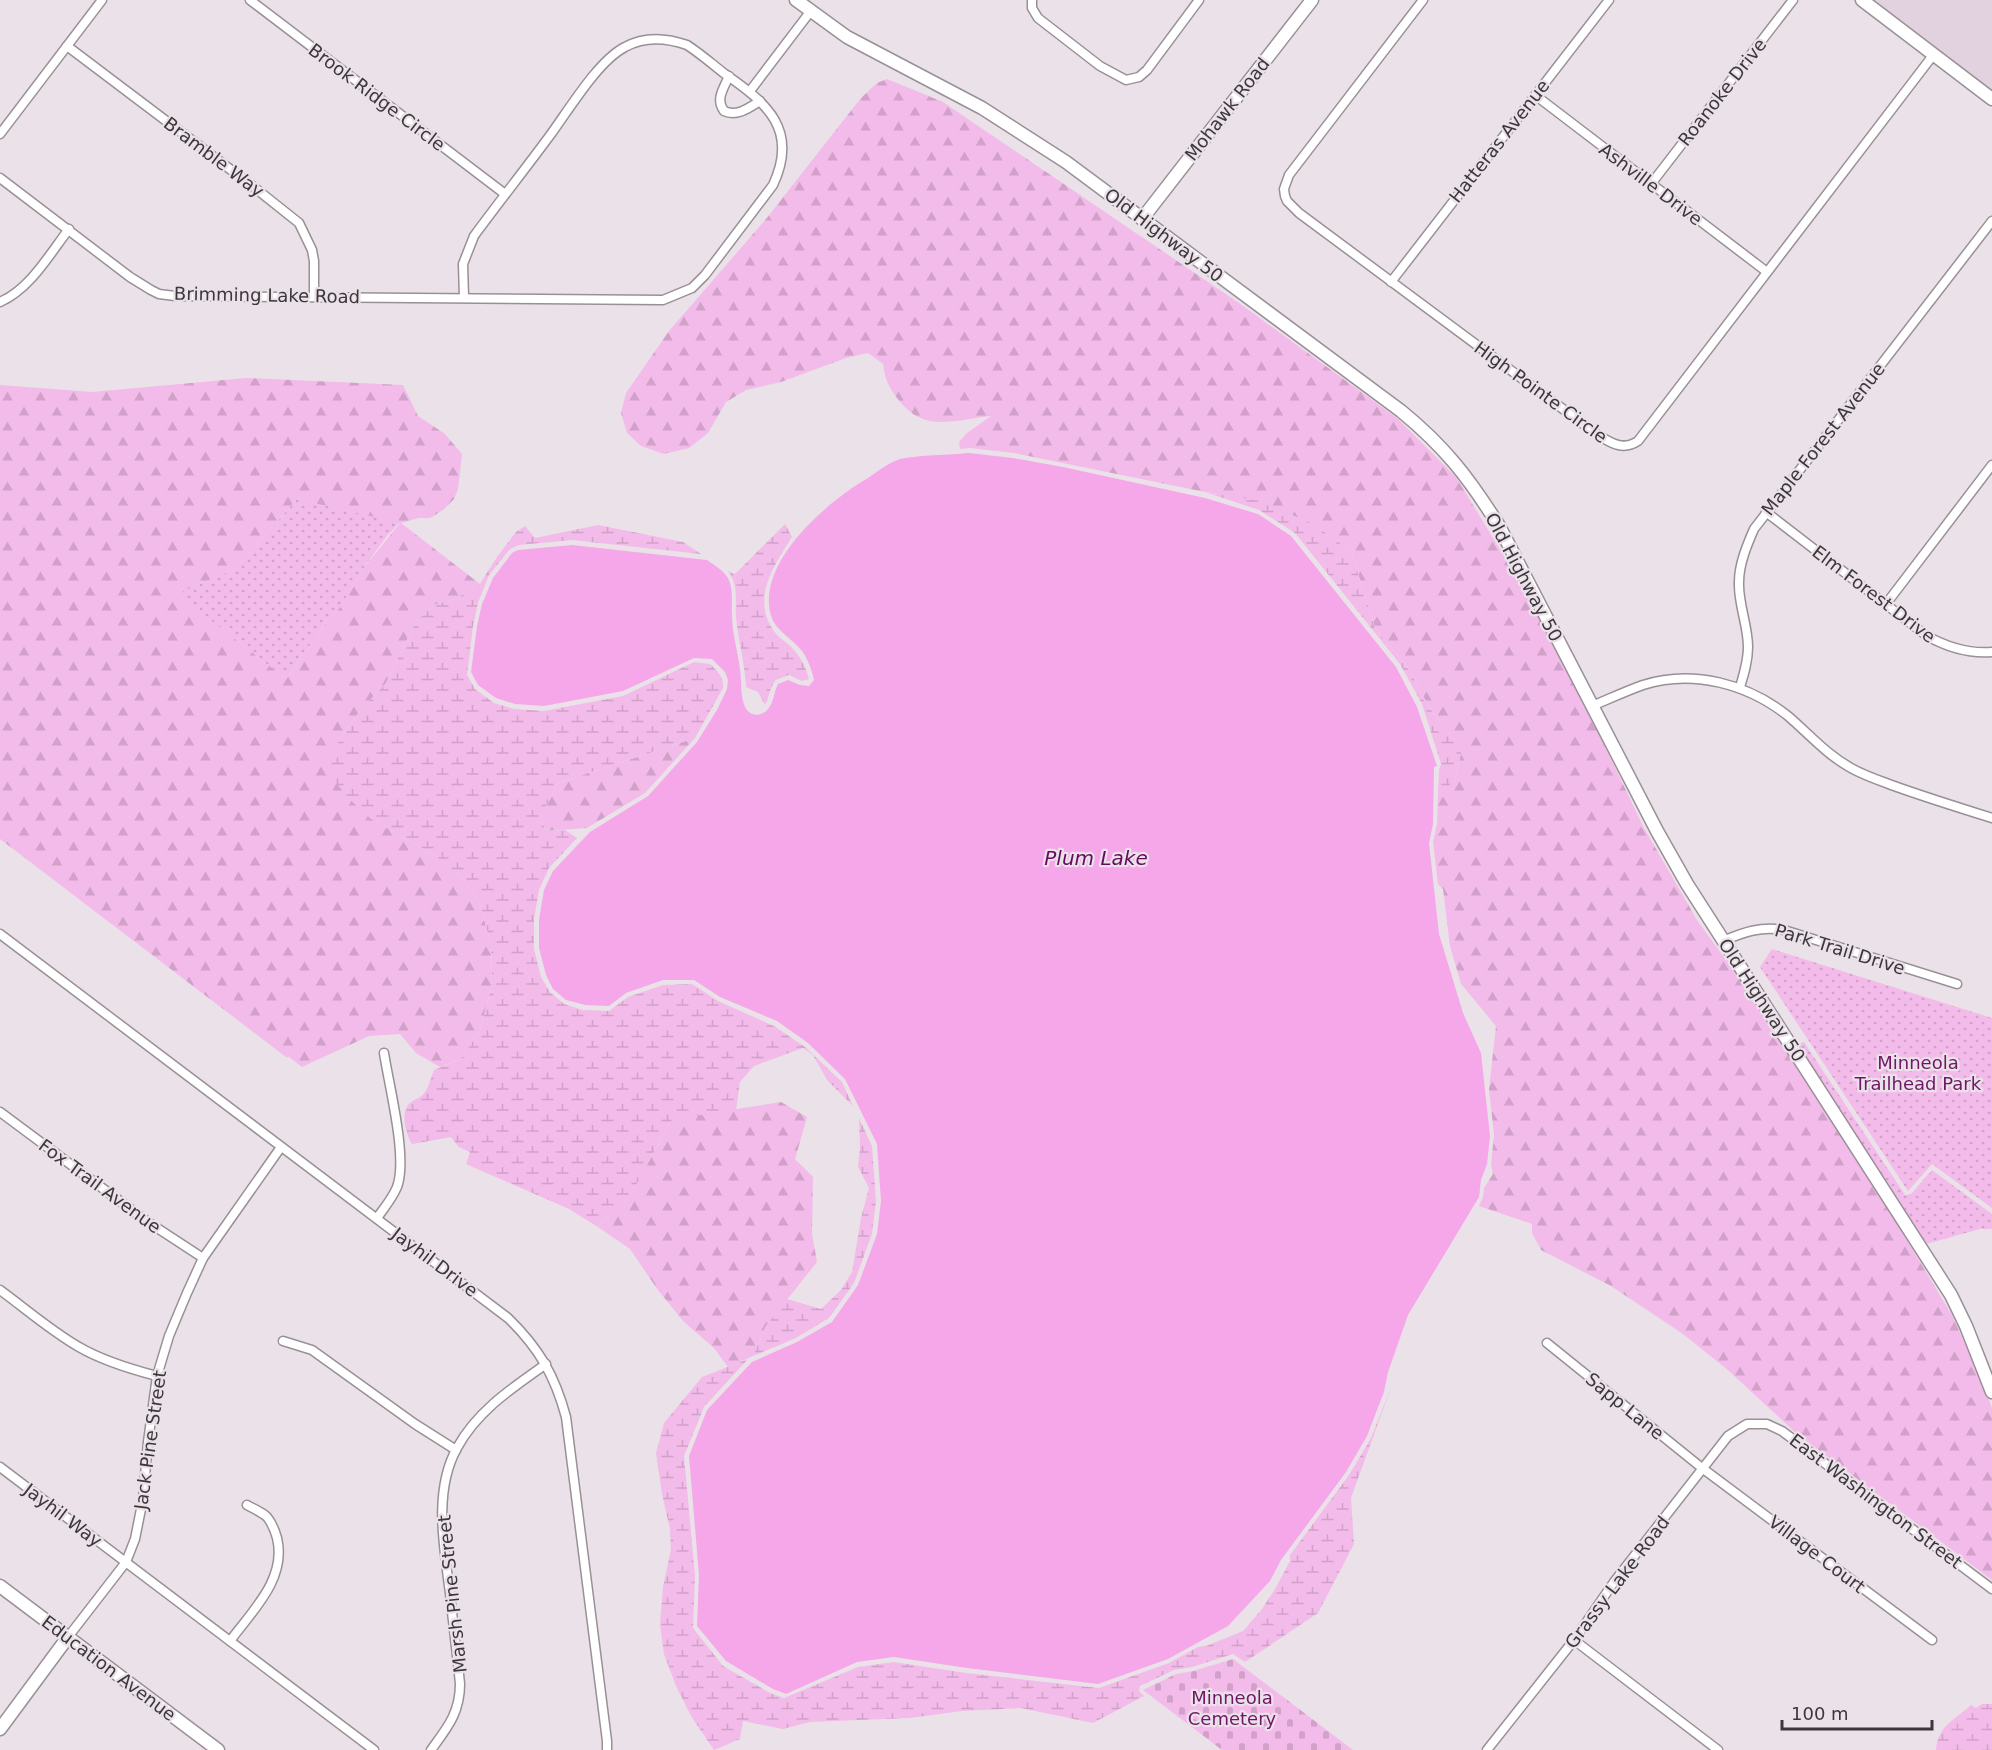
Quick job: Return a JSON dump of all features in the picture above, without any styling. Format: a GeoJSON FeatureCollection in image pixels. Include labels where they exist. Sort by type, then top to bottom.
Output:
{"type":"FeatureCollection","features":[{"type":"Feature","properties":{"kind":"main road","name":"Old Highway 50"},"geometry":{"type":"LineString","coordinates":[[796,0],[810,12],[869,49],[944,87],[1019,130],[1066,162],[1401,411],[1449,455],[1476,489],[1499,526],[1657,831],[1687,884],[1951,1295],[1992,1392]]}},
{"type":"Feature","properties":{"kind":"main road","name":"Mohawk Road"},"geometry":{"type":"LineString","coordinates":[[1142,219],[1312,0]]}},
{"type":"Feature","properties":{"kind":"main road"},"geometry":{"type":"LineString","coordinates":[[1862,0],[1992,99]]}},
{"type":"Feature","properties":{"kind":"main road","name":"Education Avenue"},"geometry":{"type":"LineString","coordinates":[[0,1586],[218,1750]]}},
{"type":"Feature","properties":{"kind":"main road"},"geometry":{"type":"LineString","coordinates":[[0,1729],[68,1637]]}},
{"type":"Feature","properties":{"kind":"street"},"geometry":{"type":"LineString","coordinates":[[0,134],[102,0]]}},
{"type":"Feature","properties":{"kind":"street","name":"Brook Ridge Circle"},"geometry":{"type":"LineString","coordinates":[[250,0],[505,194]]}},
{"type":"Feature","properties":{"kind":"street"},"geometry":{"type":"LineString","coordinates":[[1032,0],[1032,8],[1038,18],[1100,66],[1126,80],[1139,77],[1147,70],[1199,0]]}},
{"type":"Feature","properties":{"kind":"street","name":"High Pointe Circle"},"geometry":{"type":"LineString","coordinates":[[1423,0],[1289,175],[1284,189],[1287,201],[1299,213],[1390,282],[1598,435],[1611,443],[1625,447],[1638,441],[1934,54]]}},
{"type":"Feature","properties":{"kind":"street","name":"Hatteras Avenue"},"geometry":{"type":"LineString","coordinates":[[1390,282],[1608,0]]}},
{"type":"Feature","properties":{"kind":"street","name":"Roanoke Drive"},"geometry":{"type":"LineString","coordinates":[[1651,184],[1793,0]]}},
{"type":"Feature","properties":{"kind":"street"},"geometry":{"type":"LineString","coordinates":[[750,91],[810,12]]}},
{"type":"Feature","properties":{"kind":"street","name":"Brimming Lake Road"},"geometry":{"type":"LineString","coordinates":[[0,178],[130,277],[159,294],[175,296],[663,300],[692,288],[705,275],[773,185],[783,148],[773,116],[750,91],[687,45],[675,41],[647,39],[622,48],[597,73],[474,236],[463,264],[464,298]]}},
{"type":"Feature","properties":{"kind":"street","name":"Bramble Way"},"geometry":{"type":"LineString","coordinates":[[67,46],[299,223],[312,250],[314,296]]}},
{"type":"Feature","properties":{"kind":"street"},"geometry":{"type":"LineString","coordinates":[[729,76],[719,99],[724,111],[735,113],[760,101]]}},
{"type":"Feature","properties":{"kind":"street","name":"Ashville Drive"},"geometry":{"type":"LineString","coordinates":[[1535,95],[1767,272]]}},
{"type":"Feature","properties":{"kind":"street","name":"Maple Forest Avenue"},"geometry":{"type":"LineString","coordinates":[[1740,687],[1748,656],[1748,644],[1739,581],[1754,529],[1992,221]]}},
{"type":"Feature","properties":{"kind":"street"},"geometry":{"type":"LineString","coordinates":[[0,302],[19,290],[69,230]]}},
{"type":"Feature","properties":{"kind":"street"},"geometry":{"type":"LineString","coordinates":[[1886,604],[1992,465]]}},
{"type":"Feature","properties":{"kind":"street","name":"Elm Forest Drive"},"geometry":{"type":"LineString","coordinates":[[1766,512],[1927,636],[1940,643],[1972,652],[1992,652]]}},
{"type":"Feature","properties":{"kind":"street"},"geometry":{"type":"LineString","coordinates":[[1592,706],[1659,681],[1697,680],[1740,687],[1769,702],[1789,717],[1817,744],[1853,770],[1910,792],[1992,818]]}},
{"type":"Feature","properties":{"kind":"street","name":"Park Trail Drive"},"geometry":{"type":"LineString","coordinates":[[1723,941],[1745,932],[1771,927],[1957,984]]}},
{"type":"Feature","properties":{"kind":"street","name":"Jayhil Drive"},"geometry":{"type":"LineString","coordinates":[[0,934],[508,1318],[537,1350],[560,1396],[567,1423],[608,1741],[607,1750]]}},
{"type":"Feature","properties":{"kind":"street"},"geometry":{"type":"LineString","coordinates":[[377,1218],[392,1198],[402,1161],[384,1053]]}},
{"type":"Feature","properties":{"kind":"street","name":"Fox Trail Avenue"},"geometry":{"type":"LineString","coordinates":[[0,1112],[148,1222],[202,1258]]}},
{"type":"Feature","properties":{"kind":"street","name":"Jack Pine Street"},"geometry":{"type":"LineString","coordinates":[[68,1637],[126,1562],[135,1539],[143,1499],[147,1442],[157,1376],[169,1336],[202,1258],[281,1148]]}},
{"type":"Feature","properties":{"kind":"street"},"geometry":{"type":"LineString","coordinates":[[0,1290],[80,1348],[101,1358],[157,1376]]}},
{"type":"Feature","properties":{"kind":"street"},"geometry":{"type":"LineString","coordinates":[[283,1341],[312,1350],[415,1424],[456,1450]]}},
{"type":"Feature","properties":{"kind":"street","name":"Sapp Lane"},"geometry":{"type":"LineString","coordinates":[[1547,1343],[1702,1468]]}},
{"type":"Feature","properties":{"kind":"street","name":"Marsh Pine Street"},"geometry":{"type":"LineString","coordinates":[[431,1750],[453,1719],[460,1698],[442,1531],[445,1490],[456,1450],[467,1432],[491,1405],[504,1393],[546,1364]]}},
{"type":"Feature","properties":{"kind":"street","name":"Grassy Lake Road"},"geometry":{"type":"LineString","coordinates":[[1487,1750],[1574,1640],[1614,1582],[1655,1532],[1702,1468],[1734,1431],[1747,1424],[1755,1424]]}},
{"type":"Feature","properties":{"kind":"street","name":"East Washington Street"},"geometry":{"type":"LineString","coordinates":[[1755,1424],[1767,1424],[1806,1447],[1992,1588]]}},
{"type":"Feature","properties":{"kind":"street","name":"Jayhil Way"},"geometry":{"type":"LineString","coordinates":[[0,1467],[126,1562]]}},
{"type":"Feature","properties":{"kind":"street","name":"Village Court"},"geometry":{"type":"LineString","coordinates":[[1702,1468],[1932,1640]]}},
{"type":"Feature","properties":{"kind":"street"},"geometry":{"type":"LineString","coordinates":[[230,1641],[268,1590],[277,1568],[279,1555],[274,1528],[267,1517],[248,1505]]}},
{"type":"Feature","properties":{"kind":"street"},"geometry":{"type":"LineString","coordinates":[[126,1562],[374,1750]]}},
{"type":"Feature","properties":{"kind":"street"},"geometry":{"type":"LineString","coordinates":[[1574,1640],[1718,1750]]}},
{"type":"Feature","properties":{"kind":"shaded area"},"geometry":{"type":"Polygon","coordinates":[[[1872,0],[1992,0],[1992,92],[1884,9],[1872,0]]]}},
{"type":"Feature","properties":{"kind":"green space"},"geometry":{"type":"Polygon","coordinates":[[[887,79],[943,102],[1239,303],[1397,418],[1456,477],[1538,612],[1644,828],[1697,920],[1757,1003],[1872,1182],[1953,1317],[1992,1408],[1992,1580],[1796,1433],[1729,1371],[1683,1334],[1611,1286],[1541,1250],[1532,1233],[1532,1224],[1479,1206],[1484,1188],[1493,1174],[1491,1164],[1494,1135],[1489,1089],[1496,1026],[1461,984],[1450,946],[1443,889],[1438,884],[1433,842],[1437,824],[1438,793],[1454,782],[1462,749],[1430,709],[1409,670],[1375,628],[1351,551],[1315,525],[1214,493],[1014,453],[960,449],[959,442],[967,433],[991,416],[951,422],[928,421],[918,417],[897,398],[887,382],[883,364],[868,353],[846,358],[781,382],[746,390],[726,402],[708,433],[689,448],[664,454],[641,446],[627,433],[621,413],[626,393],[669,331],[766,219],[861,98],[877,83],[887,79]]]}},
{"type":"Feature","properties":{"kind":"green space"},"geometry":{"type":"Polygon","coordinates":[[[246,378],[403,385],[418,416],[445,434],[462,454],[458,489],[454,499],[430,518],[419,518],[401,523],[480,584],[457,598],[434,605],[416,621],[386,683],[360,711],[343,734],[328,761],[370,818],[436,856],[462,878],[479,901],[491,944],[492,985],[480,1030],[461,1059],[440,1067],[416,1053],[400,1034],[369,1036],[302,1067],[0,839],[0,385],[92,392],[246,378]],[[297,499],[235,569],[177,594],[286,679],[319,632],[342,605],[362,570],[400,523],[297,499]]]}},
{"type":"Feature","properties":{"kind":"green space"},"geometry":{"type":"Polygon","coordinates":[[[1205,492],[1261,501],[1315,525],[1351,551],[1375,628],[1409,670],[1430,709],[1462,749],[1454,782],[1438,793],[1441,764],[1422,704],[1400,664],[1295,533],[1259,510],[1205,492]]]}},
{"type":"Feature","properties":{"kind":"green space"},"geometry":{"type":"Polygon","coordinates":[[[297,499],[400,522],[362,570],[342,605],[319,632],[286,679],[176,594],[235,569],[297,499]]]}},
{"type":"Feature","properties":{"kind":"green space"},"geometry":{"type":"Polygon","coordinates":[[[785,524],[792,537],[767,584],[764,597],[765,610],[777,635],[792,648],[801,660],[809,679],[802,681],[789,675],[776,680],[765,705],[758,692],[746,687],[736,617],[735,588],[728,571],[735,574],[785,524]]]}},
{"type":"Feature","properties":{"kind":"green space"},"geometry":{"type":"Polygon","coordinates":[[[598,525],[683,542],[701,554],[572,540],[519,545],[510,549],[489,575],[478,603],[467,675],[475,689],[494,703],[514,709],[544,711],[623,696],[694,662],[710,664],[721,677],[723,688],[695,738],[558,783],[540,818],[546,831],[565,830],[577,838],[549,868],[539,890],[534,919],[534,949],[541,977],[550,992],[564,1004],[583,1010],[609,1011],[628,997],[663,985],[692,984],[718,1001],[774,1026],[805,1047],[842,1082],[853,1106],[827,1080],[813,1055],[803,1048],[754,1066],[740,1082],[736,1110],[672,1119],[630,1196],[598,1227],[569,1209],[466,1164],[470,1152],[459,1147],[451,1137],[412,1144],[405,1124],[406,1108],[425,1092],[434,1070],[461,1059],[480,1030],[492,985],[491,944],[479,901],[462,878],[436,856],[370,818],[348,798],[333,779],[328,760],[360,711],[386,683],[416,621],[434,605],[457,598],[480,584],[516,532],[525,526],[535,538],[598,525]]]}},
{"type":"Feature","properties":{"kind":"green space"},"geometry":{"type":"Polygon","coordinates":[[[695,738],[645,793],[587,828],[546,831],[540,818],[558,783],[695,738]]]}},
{"type":"Feature","properties":{"kind":"green space","name":"Minneola Trailhead Park"},"geometry":{"type":"Polygon","coordinates":[[[1772,949],[1992,1018],[1992,1208],[1932,1164],[1908,1191],[1760,967],[1772,949]]]}},
{"type":"Feature","properties":{"kind":"green space"},"geometry":{"type":"Polygon","coordinates":[[[1804,1042],[1905,1195],[1911,1194],[1932,1170],[1992,1214],[1992,1229],[1980,1229],[1926,1244],[1797,1044],[1804,1042]]]}},
{"type":"Feature","properties":{"kind":"green space"},"geometry":{"type":"Polygon","coordinates":[[[781,1102],[807,1117],[795,1159],[813,1177],[812,1234],[817,1262],[766,1326],[753,1356],[728,1367],[714,1348],[683,1321],[630,1249],[598,1227],[630,1196],[672,1119],[781,1102]]]}},
{"type":"Feature","properties":{"kind":"green space"},"geometry":{"type":"Polygon","coordinates":[[[859,1118],[872,1146],[876,1201],[872,1234],[854,1283],[829,1318],[796,1338],[753,1356],[766,1326],[787,1299],[821,1309],[841,1290],[852,1272],[861,1218],[869,1188],[858,1167],[859,1118]]]}},
{"type":"Feature","properties":{"kind":"green space"},"geometry":{"type":"Polygon","coordinates":[[[748,1359],[704,1407],[684,1456],[695,1576],[693,1628],[723,1666],[770,1693],[784,1698],[858,1667],[894,1662],[966,1673],[1099,1688],[1169,1663],[1198,1647],[1243,1631],[1275,1589],[1290,1561],[1290,1555],[1349,1475],[1371,1438],[1392,1385],[1351,1498],[1354,1544],[1318,1613],[1245,1662],[1233,1654],[1192,1667],[1174,1670],[1140,1686],[1139,1691],[1144,1696],[1093,1723],[1021,1708],[962,1711],[910,1718],[810,1722],[783,1729],[743,1721],[740,1739],[714,1750],[691,1716],[664,1654],[660,1624],[663,1587],[671,1549],[670,1529],[656,1453],[664,1423],[702,1377],[748,1359]]]}},
{"type":"Feature","properties":{"kind":"green space","name":"Minneola Cemetery"},"geometry":{"type":"Polygon","coordinates":[[[1233,1659],[1353,1750],[1222,1750],[1143,1690],[1176,1674],[1233,1659]]]}},
{"type":"Feature","properties":{"kind":"green space"},"geometry":{"type":"Polygon","coordinates":[[[1982,1704],[1992,1704],[1992,1750],[1936,1750],[1940,1735],[1948,1724],[1971,1705],[1976,1708],[1982,1704]]]}},
{"type":"Feature","properties":{"kind":"water","name":"Plum Lake"},"geometry":{"type":"Polygon","coordinates":[[[969,453],[1063,467],[1205,498],[1258,514],[1291,536],[1396,667],[1417,707],[1437,766],[1434,767],[1433,824],[1429,843],[1439,934],[1463,1013],[1481,1053],[1490,1136],[1487,1164],[1481,1180],[1479,1197],[1408,1315],[1388,1372],[1384,1392],[1367,1436],[1346,1472],[1281,1560],[1270,1581],[1228,1626],[1168,1659],[1098,1684],[894,1657],[857,1662],[786,1694],[773,1689],[726,1661],[697,1626],[699,1575],[689,1456],[707,1410],[752,1362],[797,1342],[832,1322],[858,1285],[877,1234],[881,1201],[877,1144],[845,1079],[808,1043],[777,1021],[720,997],[694,980],[663,980],[626,993],[609,1006],[585,1005],[566,1000],[553,989],[546,975],[539,948],[539,920],[544,890],[553,871],[590,832],[648,796],[697,742],[727,689],[728,680],[725,672],[712,659],[694,658],[623,691],[544,706],[515,704],[496,698],[478,685],[471,672],[477,626],[482,604],[493,578],[512,553],[518,550],[572,545],[707,560],[724,573],[730,583],[733,629],[745,707],[750,713],[756,715],[765,712],[773,700],[778,684],[788,680],[809,686],[814,680],[804,654],[780,630],[770,612],[769,592],[775,572],[800,534],[834,501],[891,463],[907,458],[969,453]]]}}]}
